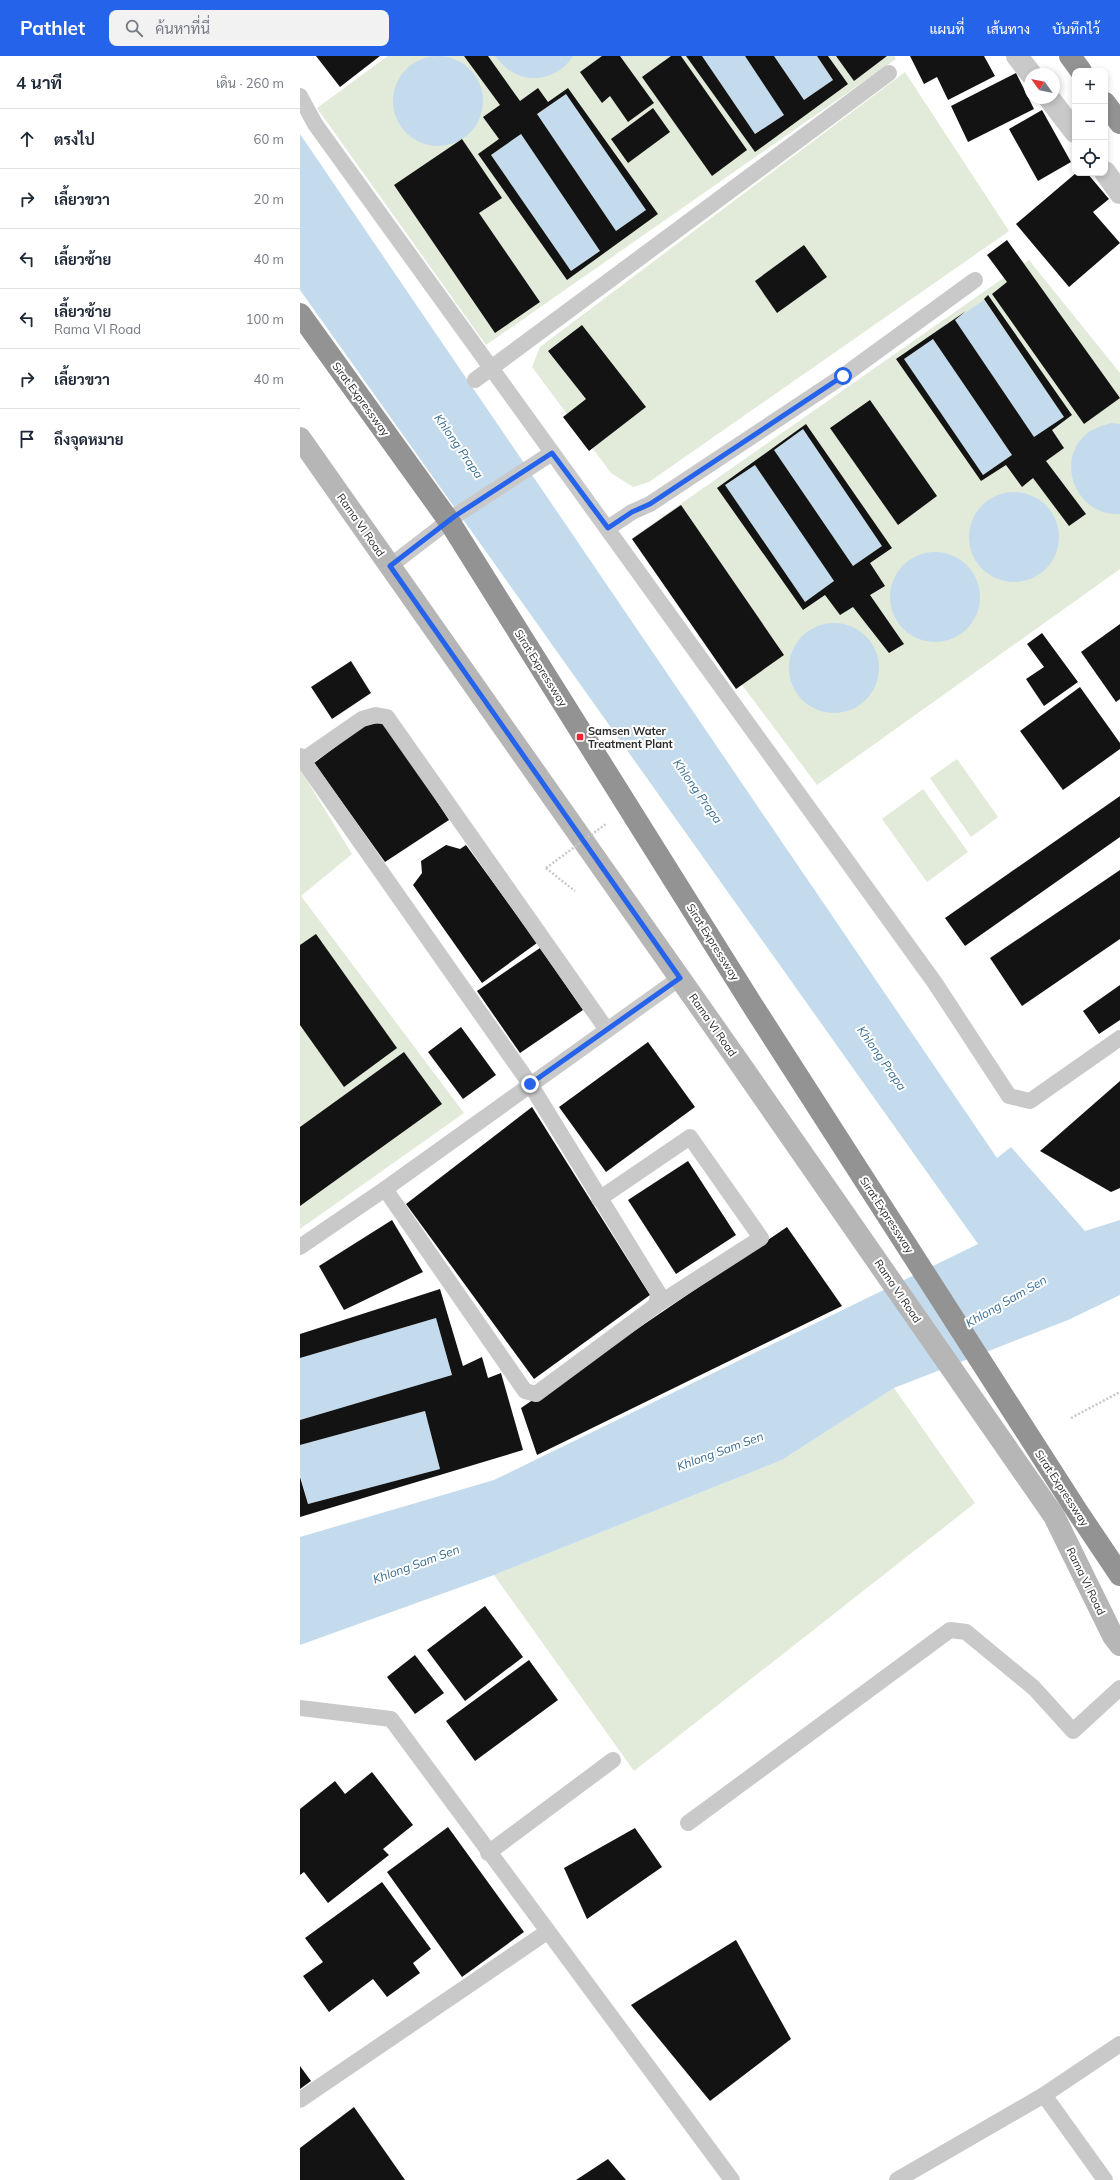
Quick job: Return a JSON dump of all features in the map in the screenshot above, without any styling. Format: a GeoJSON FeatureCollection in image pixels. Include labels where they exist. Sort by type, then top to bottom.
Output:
{"type":"FeatureCollection","features":[{"type":"Feature","properties":{"kind":"highway"},"geometry":{"type":"LineString","coordinates":[[1070,56],[1079,68]]}},
{"type":"Feature","properties":{"kind":"highway"},"geometry":{"type":"LineString","coordinates":[[1106,104],[1120,123]]}},
{"type":"Feature","properties":{"kind":"highway","name":"Sirat Expressway"},"geometry":{"type":"LineString","coordinates":[[300,314],[449,522],[756,1010],[1077,1511],[1120,1575]]}},
{"type":"Feature","properties":{"kind":"main road","name":"Rama VI Road"},"geometry":{"type":"LineString","coordinates":[[300,438],[876,1258],[1054,1516],[1113,1636],[1120,1645]]}},
{"type":"Feature","properties":{"kind":"main road","name":"Rama VI Road"},"geometry":{"type":"LineString","coordinates":[[1054,1516],[1120,1565]]}},
{"type":"Feature","properties":{"kind":"street"},"geometry":{"type":"LineString","coordinates":[[1017,56],[1026,68]]}},
{"type":"Feature","properties":{"kind":"street"},"geometry":{"type":"LineString","coordinates":[[1054,104],[1072,128]]}},
{"type":"Feature","properties":{"kind":"street"},"geometry":{"type":"LineString","coordinates":[[1108,176],[1120,193]]}},
{"type":"Feature","properties":{"kind":"lane"},"geometry":{"type":"LineString","coordinates":[[475,380],[492,369],[889,73]]}},
{"type":"Feature","properties":{"kind":"lane"},"geometry":{"type":"LineString","coordinates":[[300,96],[315,124],[935,983],[1010,1096],[1030,1101],[1120,1038]]}},
{"type":"Feature","properties":{"kind":"lane"},"geometry":{"type":"LineString","coordinates":[[608,528],[632,512],[650,504],[843,376],[975,280]]}},
{"type":"Feature","properties":{"kind":"lane"},"geometry":{"type":"LineString","coordinates":[[390,566],[455,516],[533,463],[552,453]]}},
{"type":"Feature","properties":{"kind":"lane"},"geometry":{"type":"LineString","coordinates":[[607,1030],[387,717],[376,715],[362,719],[301,758],[530,1084],[599,1199],[659,1294],[655,1306]]}},
{"type":"Feature","properties":{"kind":"lane"},"geometry":{"type":"LineString","coordinates":[[300,1247],[680,978]]}},
{"type":"Feature","properties":{"kind":"lane"},"geometry":{"type":"LineString","coordinates":[[385,1188],[525,1391],[536,1394],[655,1306],[761,1238],[690,1137],[599,1199]]}},
{"type":"Feature","properties":{"kind":"lane"},"geometry":{"type":"LineString","coordinates":[[688,1823],[950,1630],[966,1632],[1034,1688],[1073,1731],[1120,1688]]}},
{"type":"Feature","properties":{"kind":"lane"},"geometry":{"type":"LineString","coordinates":[[300,1708],[391,1719],[488,1853],[732,2180]]}},
{"type":"Feature","properties":{"kind":"lane"},"geometry":{"type":"LineString","coordinates":[[488,1853],[613,1760]]}},
{"type":"Feature","properties":{"kind":"lane"},"geometry":{"type":"LineString","coordinates":[[300,2100],[547,1932]]}},
{"type":"Feature","properties":{"kind":"lane"},"geometry":{"type":"LineString","coordinates":[[897,2180],[1044,2094],[1120,2044]]}},
{"type":"Feature","properties":{"kind":"lane"},"geometry":{"type":"LineString","coordinates":[[1044,2094],[1105,2180]]}},
{"type":"Feature","properties":{"kind":"path"},"geometry":{"type":"LineString","coordinates":[[575,891],[546,868],[609,822]]}},
{"type":"Feature","properties":{"kind":"path"},"geometry":{"type":"LineString","coordinates":[[1071,1418],[1120,1392]]}},
{"type":"Feature","properties":{"kind":"green space"},"geometry":{"type":"Polygon","coordinates":[[[388,56],[894,56],[896,59],[486,345],[317,108],[388,56]]]}},
{"type":"Feature","properties":{"kind":"green space"},"geometry":{"type":"Polygon","coordinates":[[[905,72],[1009,231],[649,482],[633,487],[611,473],[532,367],[540,347],[905,72]]]}},
{"type":"Feature","properties":{"kind":"green space"},"geometry":{"type":"Polygon","coordinates":[[[1029,260],[1120,373],[1120,569],[817,785],[632,538],[1029,260]]]}},
{"type":"Feature","properties":{"kind":"green space"},"geometry":{"type":"Polygon","coordinates":[[[957,759],[998,817],[971,837],[930,778],[957,759]]]}},
{"type":"Feature","properties":{"kind":"green space"},"geometry":{"type":"Polygon","coordinates":[[[300,769],[352,854],[301,896],[464,1113],[300,1229],[300,769]]]}},
{"type":"Feature","properties":{"kind":"green space"},"geometry":{"type":"Polygon","coordinates":[[[923,789],[968,852],[927,882],[882,819],[923,789]]]}},
{"type":"Feature","properties":{"kind":"green space"},"geometry":{"type":"Polygon","coordinates":[[[894,1388],[975,1503],[634,1771],[494,1575],[782,1460],[894,1388]]]}},
{"type":"Feature","properties":{"kind":"water"},"geometry":{"type":"Polygon","coordinates":[[[438,56],[455,59],[470,69],[480,84],[483,101],[480,118],[470,133],[455,143],[438,146],[421,143],[406,133],[396,118],[393,101],[396,84],[406,69],[421,59],[438,56]]]}},
{"type":"Feature","properties":{"kind":"water"},"geometry":{"type":"Polygon","coordinates":[[[495,56],[573,56],[568,63],[555,73],[540,78],[532,78],[524,77],[513,72],[504,66],[495,56]]]}},
{"type":"Feature","properties":{"kind":"water"},"geometry":{"type":"Polygon","coordinates":[[[702,56],[745,56],[784,115],[755,134],[702,56]]]}},
{"type":"Feature","properties":{"kind":"water"},"geometry":{"type":"Polygon","coordinates":[[[774,56],[817,56],[833,80],[804,100],[774,56]]]}},
{"type":"Feature","properties":{"kind":"water"},"geometry":{"type":"Polygon","coordinates":[[[566,94],[646,210],[616,231],[537,114],[566,94]]]}},
{"type":"Feature","properties":{"kind":"water"},"geometry":{"type":"Polygon","coordinates":[[[300,134],[997,1158],[1011,1147],[1085,1231],[1120,1220],[1120,1295],[1068,1320],[894,1388],[782,1460],[494,1575],[300,1645],[300,1537],[494,1480],[978,1244],[300,290],[300,134]]]}},
{"type":"Feature","properties":{"kind":"water"},"geometry":{"type":"Polygon","coordinates":[[[521,134],[600,251],[571,271],[491,155],[521,134]]]}},
{"type":"Feature","properties":{"kind":"water"},"geometry":{"type":"Polygon","coordinates":[[[984,300],[1064,417],[1034,437],[955,320],[984,300]]]}},
{"type":"Feature","properties":{"kind":"water"},"geometry":{"type":"Polygon","coordinates":[[[933,339],[1012,455],[983,475],[904,359],[933,339]]]}},
{"type":"Feature","properties":{"kind":"water"},"geometry":{"type":"Polygon","coordinates":[[[1111,423],[1120,424],[1120,514],[1106,513],[1093,507],[1083,499],[1076,488],[1072,475],[1071,462],[1075,449],[1083,437],[1093,430],[1111,423]]]}},
{"type":"Feature","properties":{"kind":"water"},"geometry":{"type":"Polygon","coordinates":[[[803,429],[882,546],[853,566],[774,450],[803,429]]]}},
{"type":"Feature","properties":{"kind":"water"},"geometry":{"type":"Polygon","coordinates":[[[755,465],[834,581],[805,602],[725,485],[755,465]]]}},
{"type":"Feature","properties":{"kind":"water"},"geometry":{"type":"Polygon","coordinates":[[[1014,492],[1031,495],[1046,505],[1056,520],[1059,537],[1056,554],[1046,569],[1031,579],[1014,582],[997,579],[982,569],[972,554],[969,537],[972,520],[982,505],[997,495],[1014,492]]]}},
{"type":"Feature","properties":{"kind":"water"},"geometry":{"type":"Polygon","coordinates":[[[935,552],[952,555],[967,565],[977,580],[980,597],[977,614],[967,629],[952,639],[935,642],[918,639],[903,629],[893,614],[890,597],[893,580],[903,565],[918,555],[935,552]]]}},
{"type":"Feature","properties":{"kind":"water"},"geometry":{"type":"Polygon","coordinates":[[[834,623],[851,626],[866,636],[876,651],[879,668],[876,685],[866,700],[851,710],[834,713],[817,710],[802,700],[792,685],[789,668],[792,651],[802,636],[817,626],[834,623]]]}},
{"type":"Feature","properties":{"kind":"water"},"geometry":{"type":"Polygon","coordinates":[[[436,1318],[452,1375],[300,1420],[300,1358],[436,1318]]]}},
{"type":"Feature","properties":{"kind":"water"},"geometry":{"type":"Polygon","coordinates":[[[425,1411],[440,1469],[308,1504],[300,1475],[300,1445],[425,1411]]]}},
{"type":"Feature","properties":{"kind":"building"},"geometry":{"type":"Polygon","coordinates":[[[316,56],[380,56],[340,87],[316,56]]]}},
{"type":"Feature","properties":{"kind":"building"},"geometry":{"type":"Polygon","coordinates":[[[464,56],[488,56],[520,101],[538,88],[548,102],[568,88],[658,214],[567,280],[478,154],[499,139],[483,117],[500,105],[464,56]],[[566,94],[537,114],[616,231],[646,210],[566,94]],[[521,134],[491,155],[571,271],[600,251],[521,134]]]}},
{"type":"Feature","properties":{"kind":"building"},"geometry":{"type":"Polygon","coordinates":[[[602,56],[620,56],[654,103],[628,122],[610,96],[602,103],[580,72],[602,56]]]}},
{"type":"Feature","properties":{"kind":"building"},"geometry":{"type":"Polygon","coordinates":[[[671,56],[681,56],[747,150],[712,176],[642,77],[671,56]]]}},
{"type":"Feature","properties":{"kind":"building"},"geometry":{"type":"Polygon","coordinates":[[[686,56],[702,56],[755,134],[784,115],[745,56],[774,56],[804,100],[833,80],[817,56],[828,56],[848,84],[755,152],[686,56]]]}},
{"type":"Feature","properties":{"kind":"building"},"geometry":{"type":"Polygon","coordinates":[[[836,56],[887,56],[854,81],[836,56]]]}},
{"type":"Feature","properties":{"kind":"building"},"geometry":{"type":"Polygon","coordinates":[[[910,56],[984,56],[995,76],[948,100],[937,77],[924,84],[910,56]]]}},
{"type":"Feature","properties":{"kind":"building"},"geometry":{"type":"Polygon","coordinates":[[[1016,73],[1024,89],[1024,104],[1032,104],[1034,109],[968,142],[951,106],[1016,73]]]}},
{"type":"Feature","properties":{"kind":"building"},"geometry":{"type":"Polygon","coordinates":[[[653,108],[670,132],[628,163],[611,139],[653,108]]]}},
{"type":"Feature","properties":{"kind":"building"},"geometry":{"type":"Polygon","coordinates":[[[1042,110],[1071,162],[1038,181],[1009,129],[1042,110]]]}},
{"type":"Feature","properties":{"kind":"building"},"geometry":{"type":"Polygon","coordinates":[[[462,139],[502,198],[479,213],[540,302],[495,333],[394,185],[462,139]]]}},
{"type":"Feature","properties":{"kind":"building"},"geometry":{"type":"Polygon","coordinates":[[[1072,176],[1090,176],[1109,199],[1093,212],[1120,243],[1069,287],[1016,224],[1072,176]]]}},
{"type":"Feature","properties":{"kind":"building"},"geometry":{"type":"Polygon","coordinates":[[[1007,240],[1120,398],[1084,424],[992,294],[1007,282],[987,255],[1007,240]]]}},
{"type":"Feature","properties":{"kind":"building"},"geometry":{"type":"Polygon","coordinates":[[[804,245],[827,277],[777,313],[755,281],[804,245]]]}},
{"type":"Feature","properties":{"kind":"building"},"geometry":{"type":"Polygon","coordinates":[[[988,295],[1072,415],[1052,430],[1064,448],[1046,461],[1086,514],[1069,526],[1033,478],[1022,487],[1006,465],[981,481],[896,359],[966,311],[955,320],[1034,437],[1064,417],[984,299],[988,295]],[[933,339],[904,359],[983,475],[1012,455],[933,339]]]}},
{"type":"Feature","properties":{"kind":"building"},"geometry":{"type":"Polygon","coordinates":[[[582,325],[646,407],[589,451],[563,417],[586,399],[548,351],[582,325]]]}},
{"type":"Feature","properties":{"kind":"building"},"geometry":{"type":"Polygon","coordinates":[[[870,400],[937,496],[898,525],[830,428],[870,400]]]}},
{"type":"Feature","properties":{"kind":"building"},"geometry":{"type":"Polygon","coordinates":[[[806,424],[892,548],[870,563],[885,586],[870,595],[904,644],[889,653],[853,607],[840,615],[825,595],[803,610],[717,488],[806,424]],[[803,429],[774,450],[853,566],[882,546],[803,429]],[[755,465],[725,485],[805,602],[834,581],[755,465]]]}},
{"type":"Feature","properties":{"kind":"building"},"geometry":{"type":"Polygon","coordinates":[[[681,505],[784,655],[736,689],[632,539],[681,505]]]}},
{"type":"Feature","properties":{"kind":"building"},"geometry":{"type":"Polygon","coordinates":[[[1120,624],[1120,699],[1116,702],[1081,652],[1120,624]]]}},
{"type":"Feature","properties":{"kind":"building"},"geometry":{"type":"Polygon","coordinates":[[[1042,633],[1078,682],[1044,706],[1026,679],[1044,667],[1027,644],[1042,633]]]}},
{"type":"Feature","properties":{"kind":"building"},"geometry":{"type":"Polygon","coordinates":[[[351,661],[371,693],[332,719],[311,687],[351,661]]]}},
{"type":"Feature","properties":{"kind":"building"},"geometry":{"type":"Polygon","coordinates":[[[1080,687],[1120,743],[1120,749],[1063,790],[1020,731],[1080,687]]]}},
{"type":"Feature","properties":{"kind":"building"},"geometry":{"type":"Polygon","coordinates":[[[386,723],[449,820],[385,862],[314,763],[366,724],[386,723]]]}},
{"type":"Feature","properties":{"kind":"building"},"geometry":{"type":"Polygon","coordinates":[[[1120,796],[1120,837],[965,946],[945,918],[1120,796]]]}},
{"type":"Feature","properties":{"kind":"building"},"geometry":{"type":"Polygon","coordinates":[[[446,845],[460,849],[466,845],[537,943],[482,983],[413,885],[422,873],[421,861],[446,845]]]}},
{"type":"Feature","properties":{"kind":"building"},"geometry":{"type":"Polygon","coordinates":[[[1120,870],[1120,939],[1022,1006],[990,958],[1120,870]]]}},
{"type":"Feature","properties":{"kind":"building"},"geometry":{"type":"Polygon","coordinates":[[[316,934],[397,1048],[344,1087],[300,1025],[300,945],[316,934]]]}},
{"type":"Feature","properties":{"kind":"building"},"geometry":{"type":"Polygon","coordinates":[[[540,948],[583,1010],[520,1053],[477,991],[540,948]]]}},
{"type":"Feature","properties":{"kind":"building"},"geometry":{"type":"Polygon","coordinates":[[[1120,985],[1120,1020],[1099,1034],[1083,1011],[1120,985]]]}},
{"type":"Feature","properties":{"kind":"building"},"geometry":{"type":"Polygon","coordinates":[[[461,1027],[496,1075],[463,1099],[428,1052],[461,1027]]]}},
{"type":"Feature","properties":{"kind":"building"},"geometry":{"type":"Polygon","coordinates":[[[648,1042],[695,1107],[606,1172],[559,1107],[648,1042]]]}},
{"type":"Feature","properties":{"kind":"building"},"geometry":{"type":"Polygon","coordinates":[[[404,1052],[442,1104],[300,1206],[300,1127],[404,1052]]]}},
{"type":"Feature","properties":{"kind":"building"},"geometry":{"type":"Polygon","coordinates":[[[1120,1081],[1120,1188],[1111,1192],[1040,1151],[1120,1081]]]}},
{"type":"Feature","properties":{"kind":"building"},"geometry":{"type":"Polygon","coordinates":[[[532,1107],[650,1295],[534,1379],[406,1204],[532,1107]]]}},
{"type":"Feature","properties":{"kind":"building"},"geometry":{"type":"Polygon","coordinates":[[[688,1161],[736,1235],[676,1274],[628,1200],[688,1161]]]}},
{"type":"Feature","properties":{"kind":"building"},"geometry":{"type":"Polygon","coordinates":[[[392,1220],[423,1272],[344,1310],[319,1266],[392,1220]]]}},
{"type":"Feature","properties":{"kind":"building"},"geometry":{"type":"Polygon","coordinates":[[[787,1227],[842,1306],[537,1455],[521,1408],[787,1227]]]}},
{"type":"Feature","properties":{"kind":"building"},"geometry":{"type":"Polygon","coordinates":[[[440,1289],[463,1366],[482,1357],[488,1378],[501,1373],[523,1450],[300,1517],[300,1477],[308,1504],[440,1469],[425,1411],[300,1445],[300,1420],[452,1375],[436,1318],[300,1358],[300,1334],[440,1289]]]}},
{"type":"Feature","properties":{"kind":"building"},"geometry":{"type":"Polygon","coordinates":[[[485,1606],[523,1657],[465,1701],[427,1650],[485,1606]]]}},
{"type":"Feature","properties":{"kind":"building"},"geometry":{"type":"Polygon","coordinates":[[[415,1655],[444,1693],[415,1714],[387,1677],[415,1655]]]}},
{"type":"Feature","properties":{"kind":"building"},"geometry":{"type":"Polygon","coordinates":[[[529,1660],[558,1700],[475,1761],[446,1721],[529,1660]]]}},
{"type":"Feature","properties":{"kind":"building"},"geometry":{"type":"Polygon","coordinates":[[[372,1772],[413,1825],[383,1849],[389,1855],[328,1903],[304,1872],[300,1875],[300,1809],[335,1781],[345,1794],[372,1772]]]}},
{"type":"Feature","properties":{"kind":"building"},"geometry":{"type":"Polygon","coordinates":[[[448,1827],[524,1932],[462,1977],[387,1872],[448,1827]]]}},
{"type":"Feature","properties":{"kind":"building"},"geometry":{"type":"Polygon","coordinates":[[[635,1828],[662,1867],[587,1919],[564,1868],[635,1828]]]}},
{"type":"Feature","properties":{"kind":"building"},"geometry":{"type":"Polygon","coordinates":[[[382,1882],[431,1949],[413,1963],[420,1973],[387,1997],[373,1979],[329,2012],[303,1976],[323,1962],[305,1938],[382,1882]]]}},
{"type":"Feature","properties":{"kind":"building"},"geometry":{"type":"Polygon","coordinates":[[[736,1940],[791,2039],[710,2101],[631,2005],[736,1940]]]}},
{"type":"Feature","properties":{"kind":"building"},"geometry":{"type":"Polygon","coordinates":[[[300,2066],[311,2081],[300,2089],[300,2066]]]}},
{"type":"Feature","properties":{"kind":"building"},"geometry":{"type":"Polygon","coordinates":[[[354,2107],[405,2180],[300,2180],[300,2148],[354,2107]]]}},
{"type":"Feature","properties":{"kind":"building"},"geometry":{"type":"Polygon","coordinates":[[[608,2159],[626,2180],[576,2180],[608,2159]]]}},
{"type":"Feature","properties":{"kind":"place","name":"Samsen Water Treatment Plant"},"geometry":{"type":"Point","coordinates":[580,737]}},
{"type":"Feature","properties":{"kind":"route"},"geometry":{"type":"LineString","coordinates":[[530,1084],[680,978],[390,566],[455,516],[533,463],[552,453],[608,528],[632,512],[650,504],[843,376]]}},
{"type":"Feature","properties":{"kind":"water label","name":"Khlong Prapa"},"geometry":{"type":"Point","coordinates":[459,446]}},
{"type":"Feature","properties":{"kind":"water label","name":"Khlong Prapa"},"geometry":{"type":"Point","coordinates":[698,791]}},
{"type":"Feature","properties":{"kind":"water label","name":"Khlong Prapa"},"geometry":{"type":"Point","coordinates":[882,1058]}},
{"type":"Feature","properties":{"kind":"water label","name":"Khlong Sam Sen"},"geometry":{"type":"Point","coordinates":[1006,1301]}},
{"type":"Feature","properties":{"kind":"water label","name":"Khlong Sam Sen"},"geometry":{"type":"Point","coordinates":[720,1451]}},
{"type":"Feature","properties":{"kind":"water label","name":"Khlong Sam Sen"},"geometry":{"type":"Point","coordinates":[416,1564]}}]}
